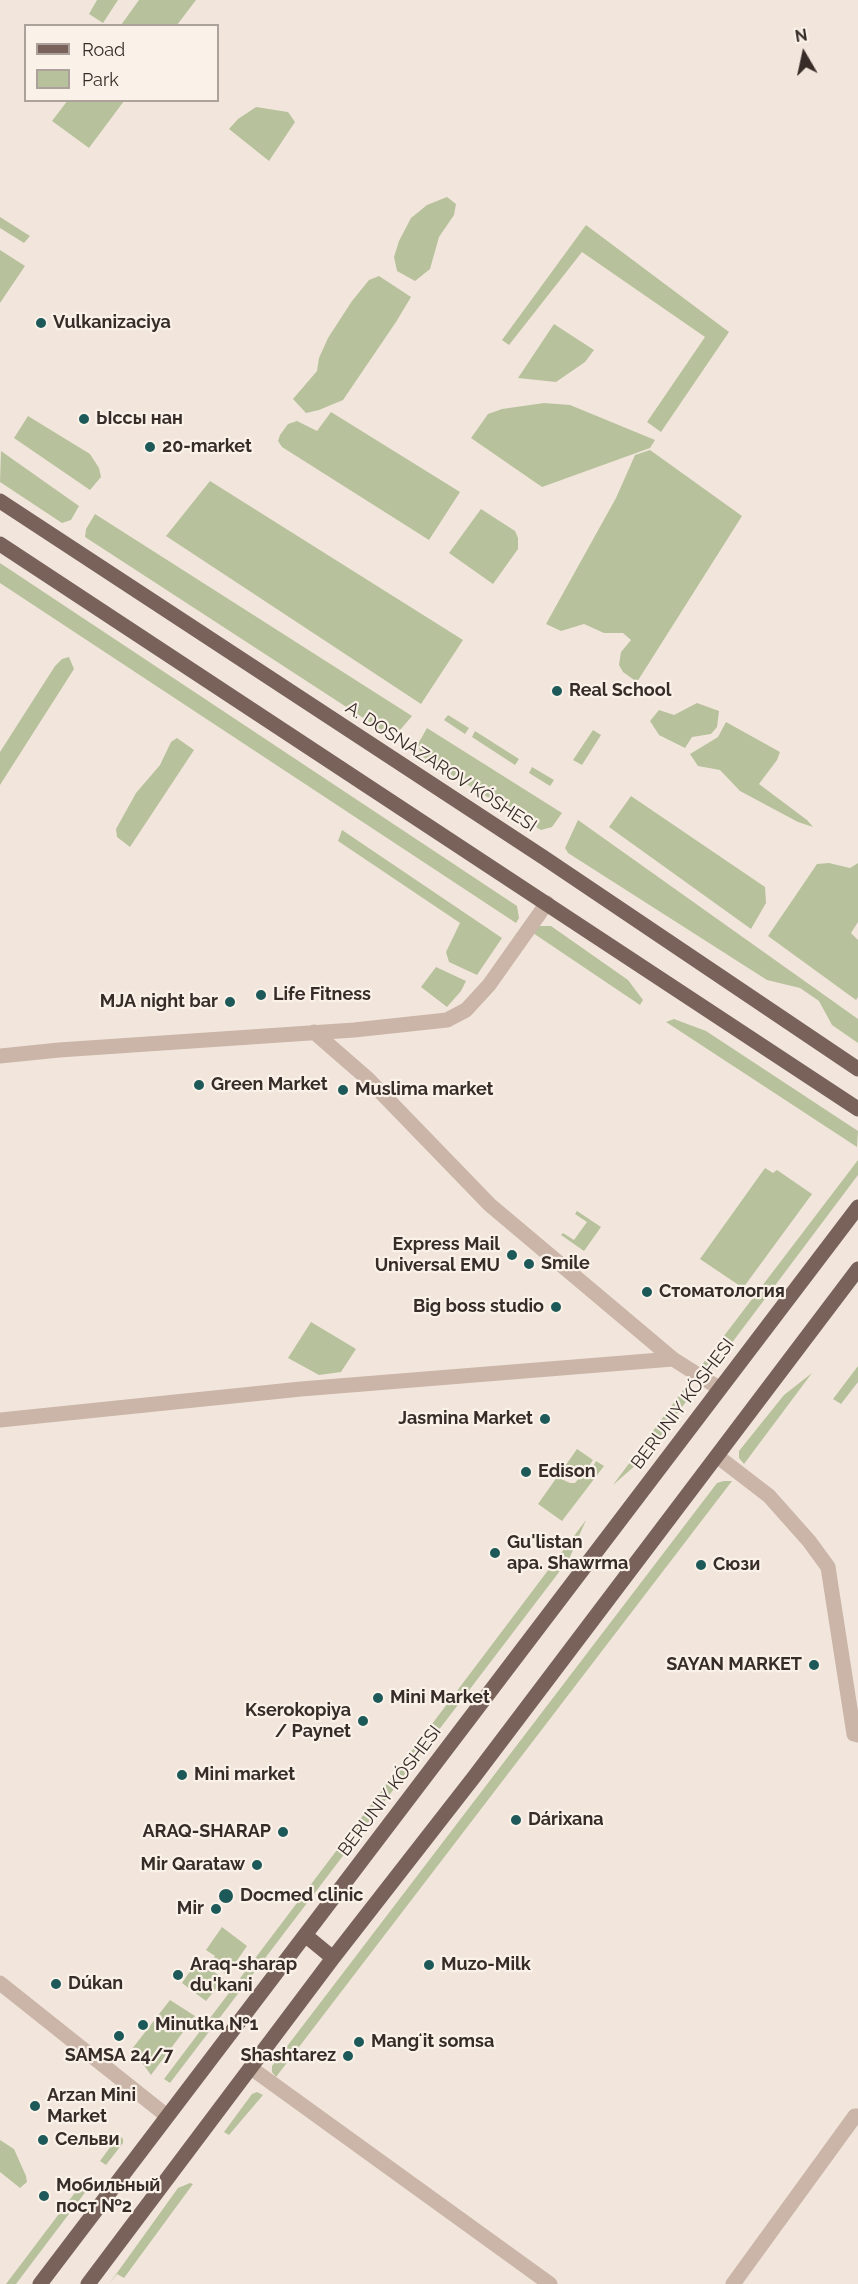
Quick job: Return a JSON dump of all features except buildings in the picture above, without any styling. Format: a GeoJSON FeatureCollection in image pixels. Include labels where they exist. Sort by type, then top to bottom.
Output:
{"type":"FeatureCollection","features":[{"type":"Feature","properties":{"kind":"main road","name":"A. DOSNAZAROV KÓSHESI"},"geometry":{"type":"LineString","coordinates":[[0,501],[494,825],[858,1069]]}},
{"type":"Feature","properties":{"kind":"main road"},"geometry":{"type":"LineString","coordinates":[[0,544],[858,1108]]}},
{"type":"Feature","properties":{"kind":"main road","name":"BERUNIY KÓSHESI"},"geometry":{"type":"LineString","coordinates":[[40,2284],[858,1207]]}},
{"type":"Feature","properties":{"kind":"main road"},"geometry":{"type":"LineString","coordinates":[[88,2284],[333,1958],[474,1777],[858,1269]]}},
{"type":"Feature","properties":{"kind":"main road"},"geometry":{"type":"LineString","coordinates":[[305,1935],[333,1958]]}},
{"type":"Feature","properties":{"kind":"street"},"geometry":{"type":"LineString","coordinates":[[0,1056],[354,1030],[447,1020],[466,1010],[489,986],[547,903]]}},
{"type":"Feature","properties":{"kind":"street"},"geometry":{"type":"LineString","coordinates":[[314,1032],[368,1079],[490,1205],[674,1359],[719,1388]]}},
{"type":"Feature","properties":{"kind":"street"},"geometry":{"type":"LineString","coordinates":[[0,1420],[301,1389],[674,1359]]}},
{"type":"Feature","properties":{"kind":"street"},"geometry":{"type":"LineString","coordinates":[[717,1456],[769,1496],[809,1540],[828,1567],[854,1734],[858,1734]]}},
{"type":"Feature","properties":{"kind":"street"},"geometry":{"type":"LineString","coordinates":[[0,1983],[167,2116]]}},
{"type":"Feature","properties":{"kind":"street"},"geometry":{"type":"LineString","coordinates":[[251,2068],[550,2284]]}},
{"type":"Feature","properties":{"kind":"street"},"geometry":{"type":"LineString","coordinates":[[733,2284],[855,2116],[858,2116]]}},
{"type":"Feature","properties":{"kind":"green space"},"geometry":{"type":"Polygon","coordinates":[[[97,0],[118,0],[103,23],[89,14],[97,0]]]}},
{"type":"Feature","properties":{"kind":"green space"},"geometry":{"type":"Polygon","coordinates":[[[139,0],[196,0],[178,24],[122,24],[139,0]]]}},
{"type":"Feature","properties":{"kind":"green space"},"geometry":{"type":"Polygon","coordinates":[[[66,102],[123,102],[89,148],[52,121],[66,102]]]}},
{"type":"Feature","properties":{"kind":"green space"},"geometry":{"type":"Polygon","coordinates":[[[256,107],[288,112],[295,122],[269,161],[229,129],[238,119],[256,107]]]}},
{"type":"Feature","properties":{"kind":"green space"},"geometry":{"type":"Polygon","coordinates":[[[447,197],[456,204],[454,215],[439,237],[430,269],[415,281],[397,271],[394,257],[399,241],[411,218],[427,205],[447,197]]]}},
{"type":"Feature","properties":{"kind":"green space"},"geometry":{"type":"Polygon","coordinates":[[[0,217],[30,236],[24,243],[0,228],[0,217]]]}},
{"type":"Feature","properties":{"kind":"green space"},"geometry":{"type":"Polygon","coordinates":[[[586,225],[729,332],[661,432],[647,422],[705,337],[582,252],[509,345],[502,340],[586,225]]]}},
{"type":"Feature","properties":{"kind":"green space"},"geometry":{"type":"Polygon","coordinates":[[[0,250],[25,266],[0,303],[0,250]]]}},
{"type":"Feature","properties":{"kind":"green space"},"geometry":{"type":"Polygon","coordinates":[[[379,276],[411,297],[343,400],[306,413],[293,399],[317,371],[319,358],[328,338],[352,301],[369,280],[379,276]]]}},
{"type":"Feature","properties":{"kind":"green space"},"geometry":{"type":"Polygon","coordinates":[[[554,324],[594,350],[585,362],[556,382],[518,378],[554,324]]]}},
{"type":"Feature","properties":{"kind":"green space"},"geometry":{"type":"Polygon","coordinates":[[[544,403],[570,405],[655,440],[650,448],[542,487],[471,438],[488,414],[502,409],[544,403]]]}},
{"type":"Feature","properties":{"kind":"green space"},"geometry":{"type":"Polygon","coordinates":[[[331,412],[460,492],[429,540],[282,447],[278,441],[288,424],[297,421],[317,431],[331,412]]]}},
{"type":"Feature","properties":{"kind":"green space"},"geometry":{"type":"Polygon","coordinates":[[[28,416],[90,454],[99,468],[101,477],[90,490],[14,438],[28,416]]]}},
{"type":"Feature","properties":{"kind":"green space"},"geometry":{"type":"Polygon","coordinates":[[[650,450],[742,516],[637,682],[623,672],[619,665],[621,652],[631,640],[623,633],[604,633],[584,624],[561,631],[546,624],[616,498],[635,455],[650,450]]]}},
{"type":"Feature","properties":{"kind":"green space"},"geometry":{"type":"Polygon","coordinates":[[[1,451],[79,506],[71,520],[62,523],[0,482],[1,451]]]}},
{"type":"Feature","properties":{"kind":"green space"},"geometry":{"type":"Polygon","coordinates":[[[210,481],[463,640],[421,704],[166,536],[210,481]]]}},
{"type":"Feature","properties":{"kind":"green space"},"geometry":{"type":"Polygon","coordinates":[[[481,509],[515,531],[518,538],[518,549],[493,584],[449,553],[481,509]]]}},
{"type":"Feature","properties":{"kind":"green space"},"geometry":{"type":"Polygon","coordinates":[[[95,514],[412,716],[401,729],[391,736],[85,537],[86,529],[95,514]]]}},
{"type":"Feature","properties":{"kind":"green space"},"geometry":{"type":"Polygon","coordinates":[[[0,563],[517,906],[519,918],[516,923],[0,583],[0,563]]]}},
{"type":"Feature","properties":{"kind":"green space"},"geometry":{"type":"Polygon","coordinates":[[[69,657],[74,669],[0,785],[0,752],[55,666],[62,659],[69,657]]]}},
{"type":"Feature","properties":{"kind":"green space"},"geometry":{"type":"Polygon","coordinates":[[[697,703],[719,711],[717,727],[711,734],[692,737],[685,748],[659,735],[650,721],[659,710],[674,715],[697,703]]]}},
{"type":"Feature","properties":{"kind":"green space"},"geometry":{"type":"Polygon","coordinates":[[[448,715],[469,728],[465,734],[444,720],[448,715]]]}},
{"type":"Feature","properties":{"kind":"green space"},"geometry":{"type":"Polygon","coordinates":[[[726,722],[780,752],[777,760],[759,784],[813,827],[798,822],[740,791],[720,770],[698,766],[690,754],[718,737],[726,722]]]}},
{"type":"Feature","properties":{"kind":"green space"},"geometry":{"type":"Polygon","coordinates":[[[427,728],[562,813],[552,827],[541,830],[421,756],[418,744],[427,728]]]}},
{"type":"Feature","properties":{"kind":"green space"},"geometry":{"type":"Polygon","coordinates":[[[593,730],[601,735],[582,765],[573,760],[593,730]]]}},
{"type":"Feature","properties":{"kind":"green space"},"geometry":{"type":"Polygon","coordinates":[[[475,731],[519,759],[515,765],[472,737],[475,731]]]}},
{"type":"Feature","properties":{"kind":"green space"},"geometry":{"type":"Polygon","coordinates":[[[177,738],[194,750],[130,847],[117,837],[116,829],[136,793],[160,765],[171,742],[177,738]]]}},
{"type":"Feature","properties":{"kind":"green space"},"geometry":{"type":"Polygon","coordinates":[[[532,767],[554,780],[550,786],[529,773],[532,767]]]}},
{"type":"Feature","properties":{"kind":"green space"},"geometry":{"type":"Polygon","coordinates":[[[631,796],[765,887],[766,903],[751,929],[609,827],[631,796]]]}},
{"type":"Feature","properties":{"kind":"green space"},"geometry":{"type":"Polygon","coordinates":[[[578,820],[858,1019],[858,1043],[832,1025],[819,1001],[800,988],[767,980],[568,853],[565,848],[578,820]]]}},
{"type":"Feature","properties":{"kind":"green space"},"geometry":{"type":"Polygon","coordinates":[[[342,830],[502,938],[477,975],[449,962],[446,952],[460,923],[338,841],[342,830]]]}},
{"type":"Feature","properties":{"kind":"green space"},"geometry":{"type":"Polygon","coordinates":[[[829,863],[850,868],[858,863],[858,922],[851,933],[858,940],[858,997],[856,1000],[768,936],[817,864],[829,863]]]}},
{"type":"Feature","properties":{"kind":"green space"},"geometry":{"type":"Polygon","coordinates":[[[539,926],[551,926],[628,980],[643,1000],[640,1005],[533,933],[539,926]]]}},
{"type":"Feature","properties":{"kind":"green space"},"geometry":{"type":"Polygon","coordinates":[[[436,967],[466,981],[461,991],[447,1007],[421,987],[436,967]]]}},
{"type":"Feature","properties":{"kind":"green space"},"geometry":{"type":"Polygon","coordinates":[[[674,1019],[706,1031],[858,1131],[857,1147],[666,1022],[674,1019]]]}},
{"type":"Feature","properties":{"kind":"green space"},"geometry":{"type":"Polygon","coordinates":[[[858,1160],[858,1175],[713,1368],[705,1372],[698,1370],[858,1160]]]}},
{"type":"Feature","properties":{"kind":"green space"},"geometry":{"type":"Polygon","coordinates":[[[765,1168],[773,1173],[777,1170],[812,1194],[743,1288],[700,1259],[765,1168]]]}},
{"type":"Feature","properties":{"kind":"green space"},"geometry":{"type":"Polygon","coordinates":[[[577,1211],[601,1227],[584,1251],[561,1235],[563,1233],[574,1240],[587,1222],[575,1214],[577,1211]]]}},
{"type":"Feature","properties":{"kind":"green space"},"geometry":{"type":"Polygon","coordinates":[[[311,1322],[356,1349],[341,1372],[319,1375],[288,1358],[311,1322]]]}},
{"type":"Feature","properties":{"kind":"green space"},"geometry":{"type":"Polygon","coordinates":[[[858,1366],[858,1382],[841,1404],[833,1399],[858,1366]]]}},
{"type":"Feature","properties":{"kind":"green space"},"geometry":{"type":"Polygon","coordinates":[[[812,1373],[744,1464],[739,1458],[739,1451],[784,1395],[812,1373]]]}},
{"type":"Feature","properties":{"kind":"green space"},"geometry":{"type":"Polygon","coordinates":[[[687,1385],[691,1389],[691,1395],[645,1457],[613,1485],[687,1385]]]}},
{"type":"Feature","properties":{"kind":"green space"},"geometry":{"type":"Polygon","coordinates":[[[577,1449],[593,1460],[589,1466],[582,1467],[575,1475],[569,1476],[561,1472],[577,1449]]]}},
{"type":"Feature","properties":{"kind":"green space"},"geometry":{"type":"Polygon","coordinates":[[[596,1461],[604,1466],[562,1521],[538,1504],[557,1477],[575,1483],[585,1471],[591,1470],[596,1461]]]}},
{"type":"Feature","properties":{"kind":"green space"},"geometry":{"type":"Polygon","coordinates":[[[732,1481],[276,2077],[272,2072],[272,2066],[717,1483],[732,1481]]]}},
{"type":"Feature","properties":{"kind":"green space"},"geometry":{"type":"Polygon","coordinates":[[[586,1520],[569,1559],[170,2083],[164,2079],[586,1520]]]}},
{"type":"Feature","properties":{"kind":"green space"},"geometry":{"type":"Polygon","coordinates":[[[222,1927],[247,1946],[227,1975],[211,1963],[215,1956],[206,1950],[222,1927]]]}},
{"type":"Feature","properties":{"kind":"green space"},"geometry":{"type":"Polygon","coordinates":[[[195,1964],[204,1970],[207,1967],[224,1979],[206,2001],[182,1983],[195,1964]]]}},
{"type":"Feature","properties":{"kind":"green space"},"geometry":{"type":"Polygon","coordinates":[[[170,2000],[195,2016],[151,2075],[132,2049],[170,2000]]]}},
{"type":"Feature","properties":{"kind":"green space"},"geometry":{"type":"Polygon","coordinates":[[[257,2092],[263,2095],[229,2135],[224,2132],[252,2094],[257,2092]]]}},
{"type":"Feature","properties":{"kind":"green space"},"geometry":{"type":"Polygon","coordinates":[[[119,2135],[123,2143],[106,2165],[100,2161],[119,2135]]]}},
{"type":"Feature","properties":{"kind":"green space"},"geometry":{"type":"Polygon","coordinates":[[[0,2140],[14,2149],[26,2176],[27,2182],[20,2188],[0,2172],[0,2140]]]}},
{"type":"Feature","properties":{"kind":"green space"},"geometry":{"type":"Polygon","coordinates":[[[193,2184],[124,2278],[117,2274],[109,2284],[178,2188],[193,2184]]]}},
{"type":"Feature","properties":{"kind":"green space"},"geometry":{"type":"Polygon","coordinates":[[[80,2186],[87,2190],[16,2284],[6,2284],[80,2186]]]}},
{"type":"Feature","properties":{"kind":"place","name":"Vulkanizaciya"},"geometry":{"type":"Point","coordinates":[41,323]}},
{"type":"Feature","properties":{"kind":"place","name":"Ыссы нан"},"geometry":{"type":"Point","coordinates":[84,419]}},
{"type":"Feature","properties":{"kind":"place","name":"20-market"},"geometry":{"type":"Point","coordinates":[150,447]}},
{"type":"Feature","properties":{"kind":"place","name":"Real School"},"geometry":{"type":"Point","coordinates":[557,691]}},
{"type":"Feature","properties":{"kind":"place","name":"Life Fitness"},"geometry":{"type":"Point","coordinates":[261,995]}},
{"type":"Feature","properties":{"kind":"place","name":"MJA night bar"},"geometry":{"type":"Point","coordinates":[230,1002]}},
{"type":"Feature","properties":{"kind":"place","name":"Green Market"},"geometry":{"type":"Point","coordinates":[199,1085]}},
{"type":"Feature","properties":{"kind":"place","name":"Muslima market"},"geometry":{"type":"Point","coordinates":[343,1090]}},
{"type":"Feature","properties":{"kind":"place","name":"Express Mail Universal EMU"},"geometry":{"type":"Point","coordinates":[512,1255]}},
{"type":"Feature","properties":{"kind":"place","name":"Smile"},"geometry":{"type":"Point","coordinates":[529,1264]}},
{"type":"Feature","properties":{"kind":"place","name":"Стоматология"},"geometry":{"type":"Point","coordinates":[647,1292]}},
{"type":"Feature","properties":{"kind":"place","name":"Big boss studio"},"geometry":{"type":"Point","coordinates":[556,1307]}},
{"type":"Feature","properties":{"kind":"place","name":"Jasmina Market"},"geometry":{"type":"Point","coordinates":[545,1419]}},
{"type":"Feature","properties":{"kind":"place","name":"Edison"},"geometry":{"type":"Point","coordinates":[526,1472]}},
{"type":"Feature","properties":{"kind":"place","name":"Gu'listan apa. Shawrma"},"geometry":{"type":"Point","coordinates":[495,1553]}},
{"type":"Feature","properties":{"kind":"place","name":"Сюзи"},"geometry":{"type":"Point","coordinates":[701,1565]}},
{"type":"Feature","properties":{"kind":"place","name":"SAYAN MARKET"},"geometry":{"type":"Point","coordinates":[814,1665]}},
{"type":"Feature","properties":{"kind":"place","name":"Mini Market"},"geometry":{"type":"Point","coordinates":[378,1698]}},
{"type":"Feature","properties":{"kind":"place","name":"Kserokopiya / Paynet"},"geometry":{"type":"Point","coordinates":[363,1721]}},
{"type":"Feature","properties":{"kind":"place","name":"Mini market"},"geometry":{"type":"Point","coordinates":[182,1775]}},
{"type":"Feature","properties":{"kind":"place","name":"Dárixana"},"geometry":{"type":"Point","coordinates":[516,1820]}},
{"type":"Feature","properties":{"kind":"place","name":"ARAQ-SHARAP"},"geometry":{"type":"Point","coordinates":[283,1832]}},
{"type":"Feature","properties":{"kind":"place","name":"Mir Qarataw"},"geometry":{"type":"Point","coordinates":[257,1865]}},
{"type":"Feature","properties":{"kind":"place","name":"Docmed clinic"},"geometry":{"type":"Point","coordinates":[226,1896]}},
{"type":"Feature","properties":{"kind":"place","name":"Mir"},"geometry":{"type":"Point","coordinates":[216,1909]}},
{"type":"Feature","properties":{"kind":"place","name":"Muzo-Milk"},"geometry":{"type":"Point","coordinates":[429,1965]}},
{"type":"Feature","properties":{"kind":"place","name":"Araq-sharap du'kani"},"geometry":{"type":"Point","coordinates":[178,1975]}},
{"type":"Feature","properties":{"kind":"place","name":"Dúkan"},"geometry":{"type":"Point","coordinates":[56,1984]}},
{"type":"Feature","properties":{"kind":"place","name":"Minutka №1"},"geometry":{"type":"Point","coordinates":[143,2025]}},
{"type":"Feature","properties":{"kind":"place","name":"SAMSA 24/7"},"geometry":{"type":"Point","coordinates":[119,2036]}},
{"type":"Feature","properties":{"kind":"place","name":"Mangʻit somsa"},"geometry":{"type":"Point","coordinates":[359,2042]}},
{"type":"Feature","properties":{"kind":"place","name":"Shashtarez"},"geometry":{"type":"Point","coordinates":[348,2056]}},
{"type":"Feature","properties":{"kind":"place","name":"Arzan Mini Market"},"geometry":{"type":"Point","coordinates":[35,2106]}},
{"type":"Feature","properties":{"kind":"place","name":"Сельви"},"geometry":{"type":"Point","coordinates":[43,2140]}},
{"type":"Feature","properties":{"kind":"place","name":"Мобильный пост №2"},"geometry":{"type":"Point","coordinates":[44,2196]}}]}
